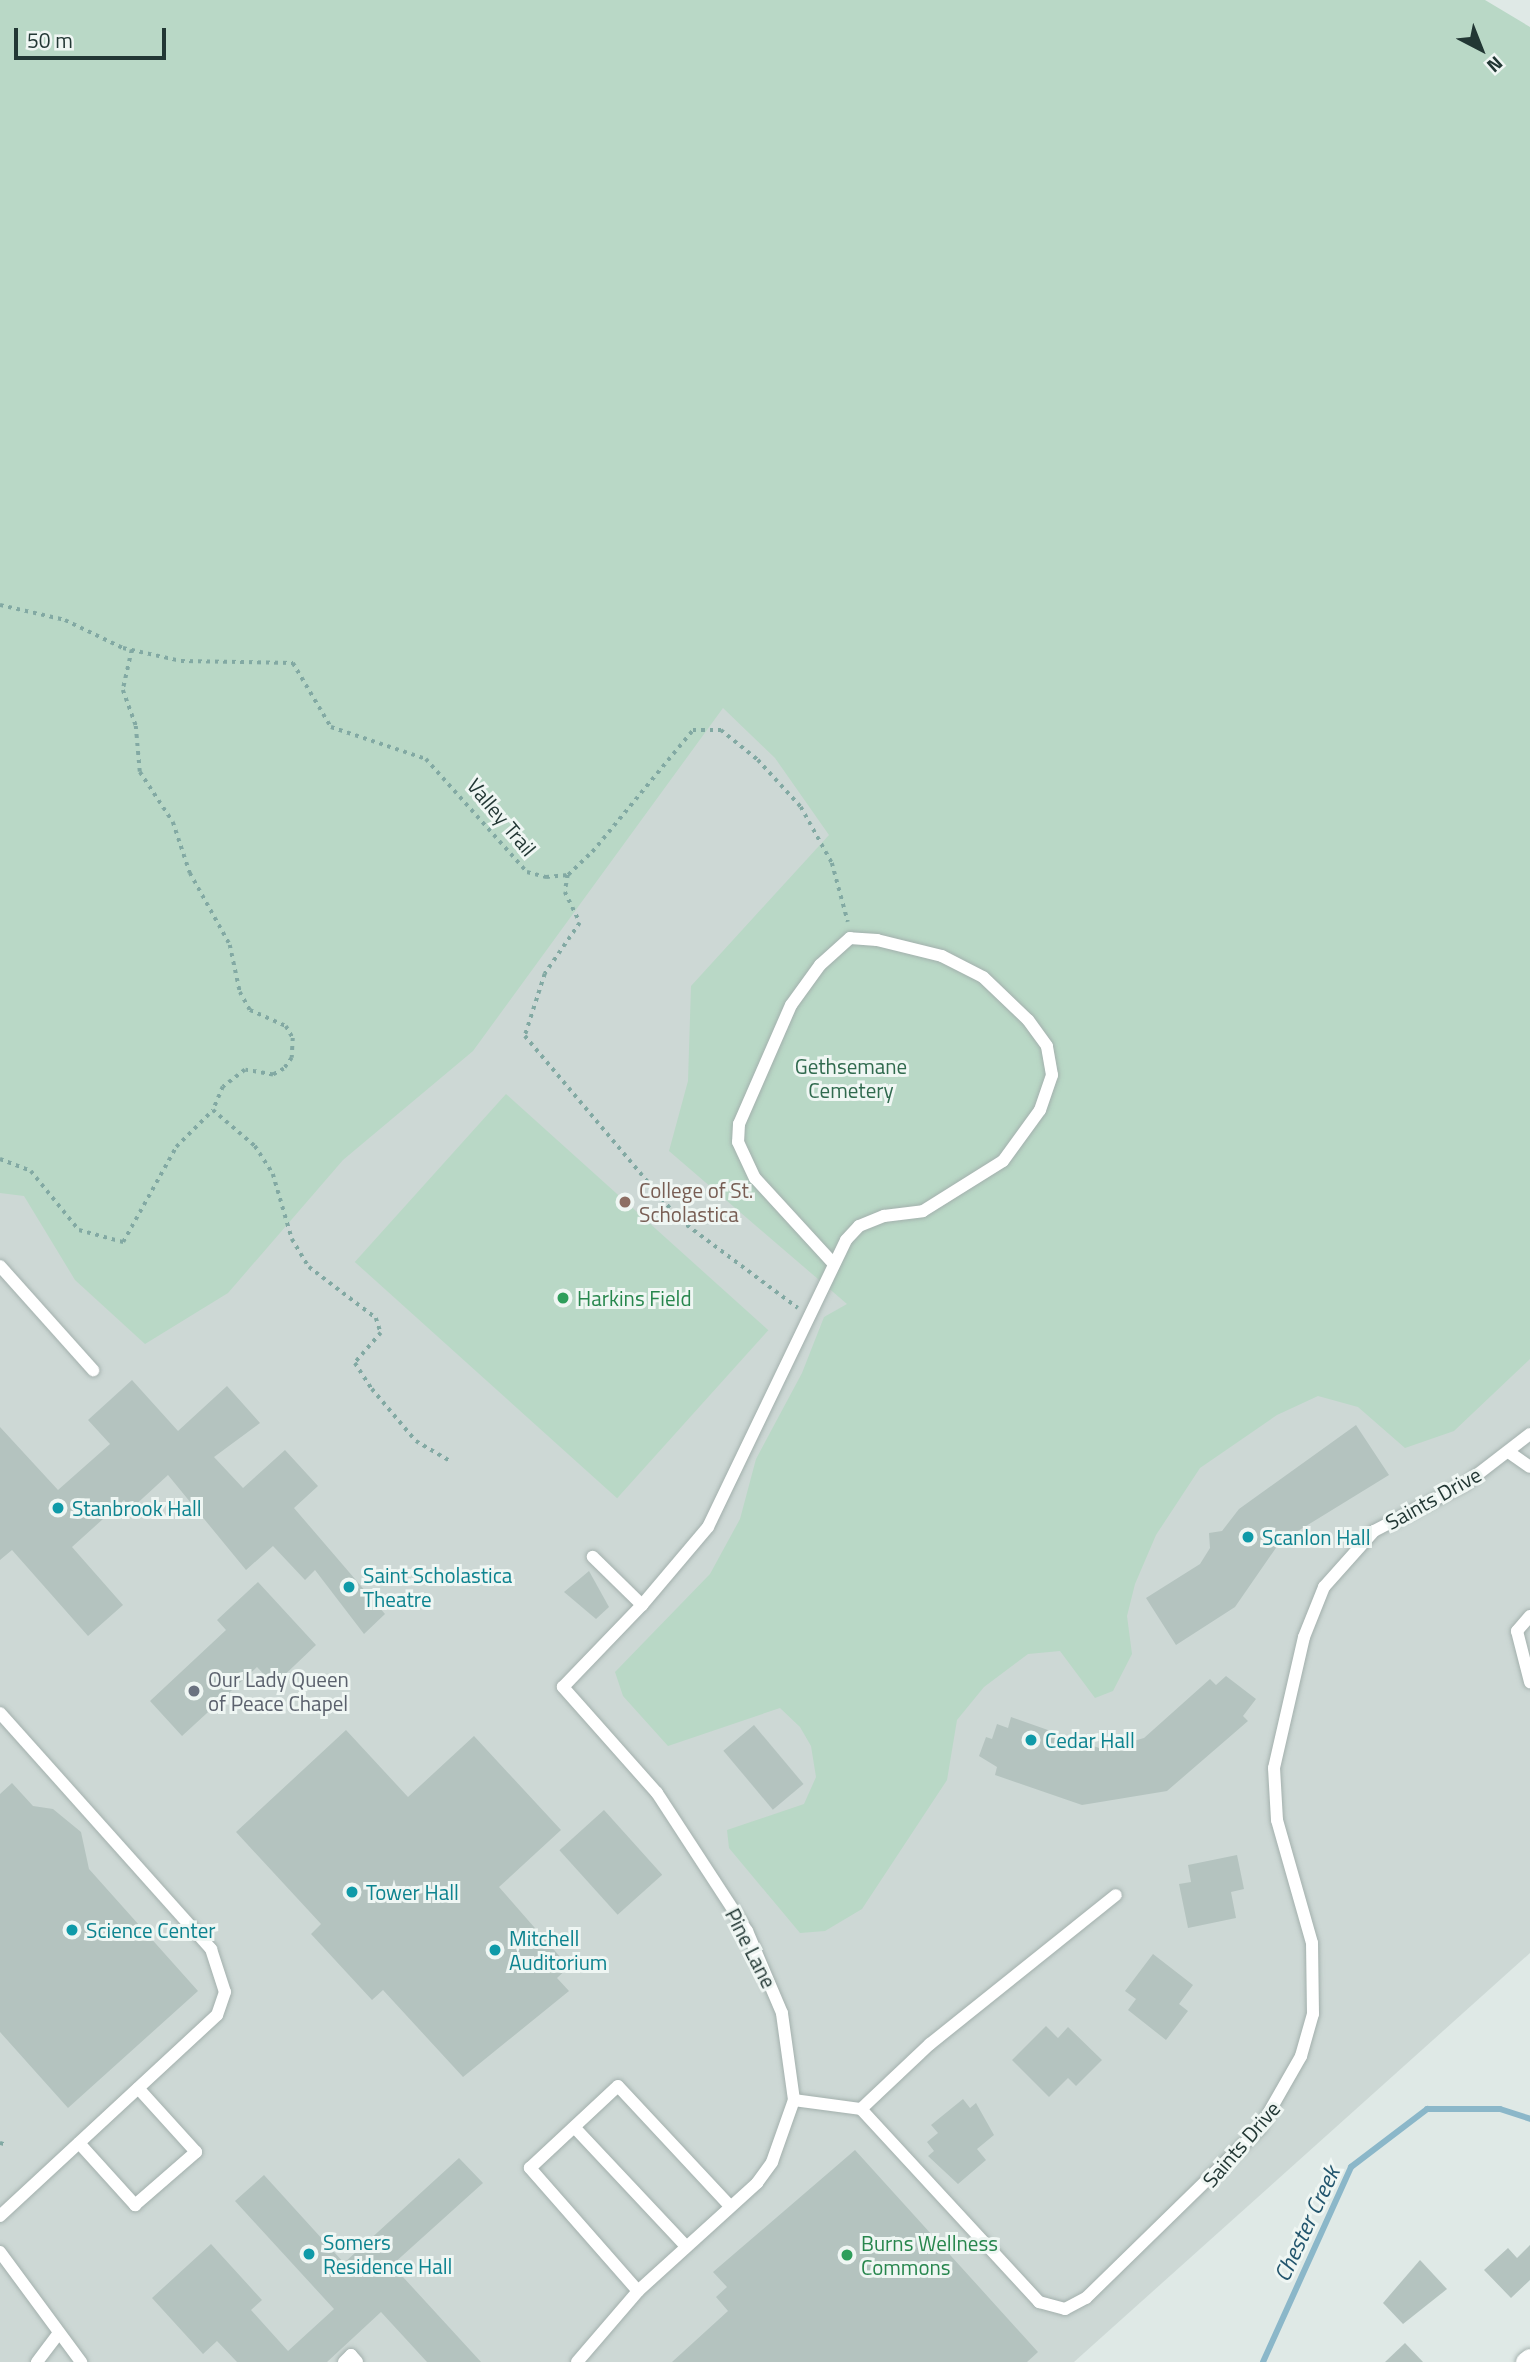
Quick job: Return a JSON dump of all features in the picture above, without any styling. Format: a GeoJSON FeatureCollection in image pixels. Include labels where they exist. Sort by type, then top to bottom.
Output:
{"type":"FeatureCollection","features":[{"type":"Feature","properties":{"kind":"lane"},"geometry":{"type":"LineString","coordinates":[[593,1557],[642,1605],[708,1527],[833,1263],[859,1226],[923,1211],[1003,1161],[1040,1110],[1052,1075],[1047,1046],[1035,1029],[983,977],[942,956],[850,938],[791,1005],[738,1124],[738,1142],[755,1178],[833,1263]]}},
{"type":"Feature","properties":{"kind":"lane"},"geometry":{"type":"LineString","coordinates":[[0,1266],[93,1370]]}},
{"type":"Feature","properties":{"kind":"lane","name":"Saints Drive"},"geometry":{"type":"LineString","coordinates":[[861,2109],[1000,2263],[1039,2302],[1054,2308],[1086,2298],[1217,2174],[1284,2093],[1313,2014],[1312,1943],[1274,1794],[1281,1732],[1311,1611],[1342,1561],[1374,1531],[1510,1453],[1530,1434]]}},
{"type":"Feature","properties":{"kind":"lane"},"geometry":{"type":"LineString","coordinates":[[1510,1453],[1530,1467]]}},
{"type":"Feature","properties":{"kind":"lane","name":"Pine Lane"},"geometry":{"type":"LineString","coordinates":[[577,2362],[638,2291],[730,2206],[772,2162],[793,2100],[782,2013],[747,1931],[657,1793],[563,1687],[642,1605]]}},
{"type":"Feature","properties":{"kind":"lane"},"geometry":{"type":"LineString","coordinates":[[1530,1616],[1517,1632],[1530,1682]]}},
{"type":"Feature","properties":{"kind":"lane"},"geometry":{"type":"LineString","coordinates":[[0,1713],[211,1948],[223,1970],[225,1992],[217,2015],[0,2216]]}},
{"type":"Feature","properties":{"kind":"lane"},"geometry":{"type":"LineString","coordinates":[[793,2100],[861,2109],[930,2044],[1116,1895]]}},
{"type":"Feature","properties":{"kind":"lane"},"geometry":{"type":"LineString","coordinates":[[638,2291],[530,2168],[618,2086],[730,2206]]}},
{"type":"Feature","properties":{"kind":"lane"},"geometry":{"type":"LineString","coordinates":[[79,2143],[135,2205],[195,2152],[138,2088]]}},
{"type":"Feature","properties":{"kind":"lane"},"geometry":{"type":"LineString","coordinates":[[575,2127],[686,2246]]}},
{"type":"Feature","properties":{"kind":"lane"},"geometry":{"type":"LineString","coordinates":[[0,2252],[57,2335],[81,2362]]}},
{"type":"Feature","properties":{"kind":"lane"},"geometry":{"type":"LineString","coordinates":[[37,2362],[57,2335]]}},
{"type":"Feature","properties":{"kind":"lane"},"geometry":{"type":"LineString","coordinates":[[344,2362],[351,2355],[357,2362]]}},
{"type":"Feature","properties":{"kind":"path","name":"Valley Trail"},"geometry":{"type":"LineString","coordinates":[[0,605],[65,620],[132,650],[218,665],[293,663],[331,727],[426,759],[527,872],[568,875]]}},
{"type":"Feature","properties":{"kind":"path"},"geometry":{"type":"LineString","coordinates":[[0,1159],[31,1171],[79,1230],[123,1242],[176,1147],[213,1110],[223,1087],[245,1070],[273,1075],[284,1069],[292,1058],[293,1038],[286,1026],[245,1001],[230,945],[190,873],[182,841],[140,772],[136,726],[124,690],[132,650]]}},
{"type":"Feature","properties":{"kind":"path"},"geometry":{"type":"LineString","coordinates":[[808,1314],[680,1220],[525,1036],[545,974],[580,923],[565,892],[568,875],[614,829],[669,753],[693,730],[708,727],[758,760],[800,807],[832,863],[850,938]]}},
{"type":"Feature","properties":{"kind":"path"},"geometry":{"type":"LineString","coordinates":[[213,1110],[255,1146],[273,1174],[292,1239],[309,1267],[376,1318],[381,1333],[355,1363],[372,1389],[416,1441],[452,1462]]}},
{"type":"Feature","properties":{"kind":"path"},"geometry":{"type":"LineString","coordinates":[[0,2143],[6,2145]]}},
{"type":"Feature","properties":{"kind":"shaded area","name":"College of St. Scholastica"},"geometry":{"type":"Polygon","coordinates":[[[0,63],[1530,951],[1530,1953],[1074,2362],[0,2362],[0,63]]]}},
{"type":"Feature","properties":{"kind":"green space","name":"Gethsemane Cemetery"},"geometry":{"type":"Polygon","coordinates":[[[0,0],[1485,0],[1530,27],[1530,1359],[1454,1431],[1405,1448],[1358,1407],[1318,1396],[1277,1415],[1200,1468],[1156,1535],[1135,1584],[1127,1616],[1132,1654],[1113,1691],[1095,1698],[1060,1651],[1028,1654],[984,1687],[957,1720],[947,1780],[862,1909],[825,1931],[800,1933],[729,1848],[727,1830],[804,1804],[816,1777],[811,1746],[800,1727],[780,1708],[668,1746],[623,1696],[615,1672],[710,1574],[740,1519],[756,1459],[802,1373],[824,1317],[847,1304],[669,1151],[688,1081],[691,986],[829,835],[775,758],[723,708],[473,1051],[343,1160],[228,1293],[145,1344],[75,1280],[24,1196],[0,1193],[0,0]]]}},
{"type":"Feature","properties":{"kind":"green space","name":"Harkins Field"},"geometry":{"type":"Polygon","coordinates":[[[506,1094],[768,1330],[617,1498],[355,1262],[506,1094]]]}},
{"type":"Feature","properties":{"kind":"building"},"geometry":{"type":"Polygon","coordinates":[[[132,1380],[178,1431],[227,1386],[260,1423],[214,1457],[243,1488],[285,1450],[318,1486],[294,1508],[385,1614],[364,1634],[315,1570],[305,1580],[273,1546],[246,1570],[168,1475],[131,1509],[124,1500],[72,1547],[123,1605],[88,1636],[12,1550],[0,1560],[0,1427],[58,1490],[110,1444],[88,1420],[132,1380]]]}},
{"type":"Feature","properties":{"kind":"building","name":"Scanlon Hall"},"geometry":{"type":"Polygon","coordinates":[[[1356,1425],[1389,1475],[1280,1542],[1235,1607],[1176,1645],[1146,1598],[1200,1564],[1210,1548],[1209,1533],[1222,1531],[1239,1509],[1356,1425]]]}},
{"type":"Feature","properties":{"kind":"building"},"geometry":{"type":"Polygon","coordinates":[[[589,1571],[609,1607],[596,1619],[564,1592],[589,1571]]]}},
{"type":"Feature","properties":{"kind":"building"},"geometry":{"type":"Polygon","coordinates":[[[258,1582],[316,1645],[274,1685],[257,1667],[182,1736],[150,1701],[226,1630],[217,1620],[258,1582]]]}},
{"type":"Feature","properties":{"kind":"building","name":"Cedar Hall"},"geometry":{"type":"Polygon","coordinates":[[[1226,1676],[1256,1699],[1243,1716],[1248,1721],[1167,1791],[1082,1805],[995,1775],[997,1767],[979,1756],[986,1737],[992,1739],[997,1724],[1008,1728],[1011,1717],[1099,1748],[1119,1734],[1130,1742],[1144,1738],[1210,1679],[1216,1685],[1226,1676]]]}},
{"type":"Feature","properties":{"kind":"building"},"geometry":{"type":"Polygon","coordinates":[[[754,1725],[803,1784],[773,1810],[723,1751],[754,1725]]]}},
{"type":"Feature","properties":{"kind":"building","name":"Tower Hall"},"geometry":{"type":"Polygon","coordinates":[[[346,1730],[408,1797],[474,1736],[561,1830],[499,1887],[569,1967],[557,1978],[569,1991],[463,2077],[383,1990],[372,2000],[311,1934],[321,1924],[236,1832],[346,1730]]]}},
{"type":"Feature","properties":{"kind":"building","name":"Science Center"},"geometry":{"type":"Polygon","coordinates":[[[12,1783],[33,1806],[53,1809],[81,1832],[89,1869],[198,1991],[68,2108],[0,2032],[0,1794],[12,1783]]]}},
{"type":"Feature","properties":{"kind":"building"},"geometry":{"type":"Polygon","coordinates":[[[604,1810],[662,1875],[618,1915],[559,1850],[604,1810]]]}},
{"type":"Feature","properties":{"kind":"building"},"geometry":{"type":"Polygon","coordinates":[[[1237,1855],[1244,1889],[1231,1892],[1236,1918],[1188,1928],[1179,1884],[1191,1882],[1188,1865],[1237,1855]]]}},
{"type":"Feature","properties":{"kind":"building"},"geometry":{"type":"Polygon","coordinates":[[[1153,1954],[1193,1985],[1179,2004],[1188,2011],[1166,2040],[1128,2010],[1136,1999],[1125,1991],[1153,1954]]]}},
{"type":"Feature","properties":{"kind":"building"},"geometry":{"type":"Polygon","coordinates":[[[1046,2026],[1058,2038],[1068,2027],[1102,2060],[1076,2086],[1068,2078],[1049,2097],[1012,2060],[1046,2026]]]}},
{"type":"Feature","properties":{"kind":"building"},"geometry":{"type":"Polygon","coordinates":[[[963,2099],[970,2108],[976,2103],[994,2135],[977,2149],[986,2160],[958,2184],[928,2156],[934,2151],[927,2142],[938,2133],[931,2125],[963,2099]]]}},
{"type":"Feature","properties":{"kind":"building","name":"Burns Wellness Commons"},"geometry":{"type":"Polygon","coordinates":[[[855,2150],[1038,2352],[1027,2362],[672,2362],[728,2311],[716,2297],[727,2287],[713,2272],[855,2150]]]}},
{"type":"Feature","properties":{"kind":"building","name":"Somers Residence Hall"},"geometry":{"type":"Polygon","coordinates":[[[459,2158],[483,2183],[392,2265],[481,2362],[427,2362],[381,2312],[327,2362],[237,2362],[217,2341],[203,2354],[152,2298],[211,2244],[262,2300],[251,2310],[288,2351],[334,2309],[235,2201],[264,2175],[344,2263],[459,2158]]]}},
{"type":"Feature","properties":{"kind":"building"},"geometry":{"type":"Polygon","coordinates":[[[1530,2245],[1530,2280],[1511,2298],[1484,2270],[1508,2248],[1517,2258],[1530,2245]]]}},
{"type":"Feature","properties":{"kind":"building"},"geometry":{"type":"Polygon","coordinates":[[[1420,2260],[1447,2289],[1403,2324],[1383,2303],[1420,2260]]]}},
{"type":"Feature","properties":{"kind":"building"},"geometry":{"type":"Polygon","coordinates":[[[1405,2343],[1423,2362],[1385,2362],[1405,2343]]]}},
{"type":"Feature","properties":{"kind":"waterway","name":"Chester Creek"},"geometry":{"type":"LineString","coordinates":[[1263,2362],[1351,2167],[1427,2109],[1500,2109],[1530,2119]]}},
{"type":"Feature","properties":{"kind":"place","name":"College of St. Scholastica"},"geometry":{"type":"Point","coordinates":[625,1202]}},
{"type":"Feature","properties":{"kind":"place","name":"Harkins Field"},"geometry":{"type":"Point","coordinates":[563,1298]}},
{"type":"Feature","properties":{"kind":"place","name":"Stanbrook Hall"},"geometry":{"type":"Point","coordinates":[58,1508]}},
{"type":"Feature","properties":{"kind":"place","name":"Scanlon Hall"},"geometry":{"type":"Point","coordinates":[1248,1537]}},
{"type":"Feature","properties":{"kind":"place","name":"Saint Scholastica Theatre"},"geometry":{"type":"Point","coordinates":[349,1587]}},
{"type":"Feature","properties":{"kind":"place","name":"Our Lady Queen of Peace Chapel"},"geometry":{"type":"Point","coordinates":[194,1691]}},
{"type":"Feature","properties":{"kind":"place","name":"Cedar Hall"},"geometry":{"type":"Point","coordinates":[1031,1740]}},
{"type":"Feature","properties":{"kind":"place","name":"Tower Hall"},"geometry":{"type":"Point","coordinates":[352,1892]}},
{"type":"Feature","properties":{"kind":"place","name":"Science Center"},"geometry":{"type":"Point","coordinates":[72,1930]}},
{"type":"Feature","properties":{"kind":"place","name":"Mitchell Auditorium"},"geometry":{"type":"Point","coordinates":[495,1950]}},
{"type":"Feature","properties":{"kind":"place","name":"Somers Residence Hall"},"geometry":{"type":"Point","coordinates":[309,2254]}},
{"type":"Feature","properties":{"kind":"place","name":"Burns Wellness Commons"},"geometry":{"type":"Point","coordinates":[847,2255]}}]}
